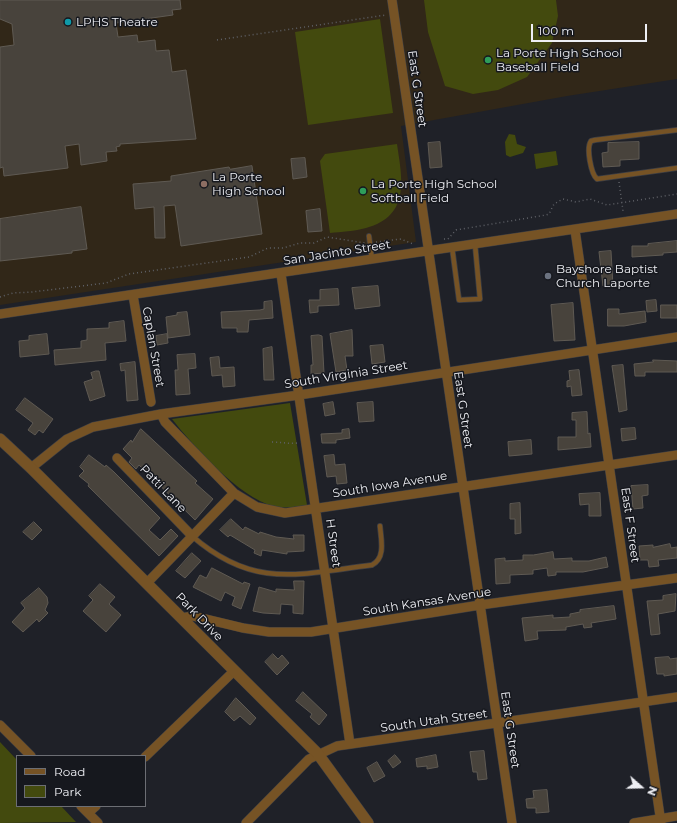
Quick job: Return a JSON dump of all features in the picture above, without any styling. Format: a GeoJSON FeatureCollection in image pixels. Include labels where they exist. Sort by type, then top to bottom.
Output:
{"type":"FeatureCollection","features":[{"type":"Feature","properties":{"kind":"street","name":"East G Street"},"geometry":{"type":"LineString","coordinates":[[392,0],[512,823]]}},
{"type":"Feature","properties":{"kind":"street","name":"San Jacinto Street"},"geometry":{"type":"LineString","coordinates":[[0,314],[372,260],[428,247],[452,247],[475,244],[677,214]]}},
{"type":"Feature","properties":{"kind":"street","name":"East F Street"},"geometry":{"type":"LineString","coordinates":[[575,230],[661,821]]}},
{"type":"Feature","properties":{"kind":"street","name":"H Street"},"geometry":{"type":"LineString","coordinates":[[282,274],[350,744]]}},
{"type":"Feature","properties":{"kind":"street","name":"Caplan Street"},"geometry":{"type":"LineString","coordinates":[[133,295],[151,402]]}},
{"type":"Feature","properties":{"kind":"street","name":"South Virginia Street"},"geometry":{"type":"LineString","coordinates":[[32,468],[68,439],[93,427],[160,414],[299,395],[677,338]]}},
{"type":"Feature","properties":{"kind":"street"},"geometry":{"type":"LineString","coordinates":[[147,583],[234,493],[165,422],[160,414]]}},
{"type":"Feature","properties":{"kind":"street","name":"Park Drive"},"geometry":{"type":"LineString","coordinates":[[0,439],[32,468],[318,754],[368,823]]}},
{"type":"Feature","properties":{"kind":"street","name":"South Iowa Avenue"},"geometry":{"type":"LineString","coordinates":[[234,493],[257,507],[276,512],[316,509],[677,455]]}},
{"type":"Feature","properties":{"kind":"street","name":"Patti Lane"},"geometry":{"type":"LineString","coordinates":[[117,458],[192,536]]}},
{"type":"Feature","properties":{"kind":"street","name":"South Kansas Avenue"},"geometry":{"type":"LineString","coordinates":[[181,618],[193,616],[243,628],[269,632],[290,633],[334,629],[480,605],[677,578]]}},
{"type":"Feature","properties":{"kind":"street"},"geometry":{"type":"LineString","coordinates":[[146,756],[234,671]]}},
{"type":"Feature","properties":{"kind":"street","name":"South Utah Street"},"geometry":{"type":"LineString","coordinates":[[246,823],[309,760],[318,754],[337,746],[677,697]]}},
{"type":"Feature","properties":{"kind":"street"},"geometry":{"type":"LineString","coordinates":[[0,725],[30,755]]}},
{"type":"Feature","properties":{"kind":"street"},"geometry":{"type":"LineString","coordinates":[[82,807],[98,823]]}},
{"type":"Feature","properties":{"kind":"street"},"geometry":{"type":"LineString","coordinates":[[88,813],[95,807]]}},
{"type":"Feature","properties":{"kind":"street"},"geometry":{"type":"LineString","coordinates":[[634,823],[661,821],[677,816]]}},
{"type":"Feature","properties":{"kind":"lane"},"geometry":{"type":"LineString","coordinates":[[677,130],[595,140],[591,141],[588,147],[592,174],[597,179],[677,168]]}},
{"type":"Feature","properties":{"kind":"lane"},"geometry":{"type":"LineString","coordinates":[[369,236],[372,260]]}},
{"type":"Feature","properties":{"kind":"lane"},"geometry":{"type":"LineString","coordinates":[[452,247],[459,300],[480,299],[475,244]]}},
{"type":"Feature","properties":{"kind":"lane"},"geometry":{"type":"LineString","coordinates":[[192,536],[220,556],[237,565],[255,572],[294,576],[372,565],[377,563],[380,560],[382,553],[380,526]]}},
{"type":"Feature","properties":{"kind":"path"},"geometry":{"type":"LineString","coordinates":[[217,40],[394,14]]}},
{"type":"Feature","properties":{"kind":"path"},"geometry":{"type":"LineString","coordinates":[[619,182],[623,211]]}},
{"type":"Feature","properties":{"kind":"path"},"geometry":{"type":"LineString","coordinates":[[0,297],[13,293],[101,284],[129,274],[249,257],[268,248],[283,248],[300,243],[314,243],[327,237],[338,238],[360,244],[401,239],[416,245],[428,247],[448,238],[456,230],[550,214],[554,204],[563,199],[576,202],[590,199],[607,204],[677,194]]}},
{"type":"Feature","properties":{"kind":"path"},"geometry":{"type":"LineString","coordinates":[[272,442],[282,442],[288,444],[306,441]]}},
{"type":"Feature","properties":{"kind":"shaded area","name":"La Porte High School"},"geometry":{"type":"Polygon","coordinates":[[[0,0],[677,0],[677,79],[567,96],[401,126],[416,242],[0,305],[0,0]]]}},
{"type":"Feature","properties":{"kind":"green space","name":"La Porte High School Baseball Field"},"geometry":{"type":"Polygon","coordinates":[[[424,0],[556,0],[558,16],[552,43],[527,77],[498,90],[473,94],[445,86],[428,32],[424,0]]]}},
{"type":"Feature","properties":{"kind":"green space"},"geometry":{"type":"Polygon","coordinates":[[[380,19],[393,113],[308,125],[295,32],[380,19]]]}},
{"type":"Feature","properties":{"kind":"green space"},"geometry":{"type":"Polygon","coordinates":[[[509,134],[515,135],[517,144],[526,147],[523,153],[510,157],[506,155],[505,142],[509,134]]]}},
{"type":"Feature","properties":{"kind":"green space","name":"La Porte High School Softball Field"},"geometry":{"type":"Polygon","coordinates":[[[397,144],[401,170],[400,194],[397,205],[391,215],[366,228],[330,233],[320,161],[325,154],[397,144]]]}},
{"type":"Feature","properties":{"kind":"green space"},"geometry":{"type":"Polygon","coordinates":[[[556,151],[558,165],[536,169],[534,154],[556,151]]]}},
{"type":"Feature","properties":{"kind":"green space"},"geometry":{"type":"Polygon","coordinates":[[[290,403],[307,505],[286,508],[273,506],[246,493],[218,470],[204,456],[172,419],[290,403]]]}},
{"type":"Feature","properties":{"kind":"green space"},"geometry":{"type":"Polygon","coordinates":[[[0,742],[16,759],[16,807],[62,807],[76,822],[0,823],[0,742]]]}},
{"type":"Feature","properties":{"kind":"building"},"geometry":{"type":"Polygon","coordinates":[[[0,0],[180,0],[181,9],[172,10],[173,15],[116,23],[118,37],[137,35],[138,42],[155,40],[156,51],[169,50],[172,72],[186,70],[196,139],[120,144],[120,146],[116,147],[117,151],[106,152],[107,161],[81,165],[79,144],[65,146],[68,168],[4,176],[3,167],[0,168],[0,47],[14,45],[12,24],[0,19],[0,0]]]}},
{"type":"Feature","properties":{"kind":"building"},"geometry":{"type":"Polygon","coordinates":[[[440,142],[442,167],[430,168],[428,143],[440,142]]]}},
{"type":"Feature","properties":{"kind":"building"},"geometry":{"type":"Polygon","coordinates":[[[639,142],[639,159],[620,160],[620,166],[603,167],[602,153],[608,152],[608,143],[639,142]]]}},
{"type":"Feature","properties":{"kind":"building"},"geometry":{"type":"Polygon","coordinates":[[[305,158],[307,177],[293,179],[291,159],[305,158]]]}},
{"type":"Feature","properties":{"kind":"building"},"geometry":{"type":"Polygon","coordinates":[[[252,166],[262,234],[181,246],[175,205],[164,206],[165,238],[155,238],[154,207],[135,209],[133,184],[171,181],[171,176],[229,167],[230,169],[252,166]]]}},
{"type":"Feature","properties":{"kind":"building"},"geometry":{"type":"Polygon","coordinates":[[[81,207],[87,249],[72,251],[72,253],[0,261],[0,219],[81,207]]]}},
{"type":"Feature","properties":{"kind":"building"},"geometry":{"type":"Polygon","coordinates":[[[320,209],[322,231],[308,232],[306,211],[320,209]]]}},
{"type":"Feature","properties":{"kind":"building"},"geometry":{"type":"Polygon","coordinates":[[[677,241],[677,252],[663,253],[663,255],[632,257],[632,246],[648,246],[648,244],[677,241]]]}},
{"type":"Feature","properties":{"kind":"building"},"geometry":{"type":"Polygon","coordinates":[[[611,251],[613,286],[603,286],[599,252],[611,251]]]}},
{"type":"Feature","properties":{"kind":"building"},"geometry":{"type":"Polygon","coordinates":[[[378,286],[380,306],[355,309],[352,288],[378,286]]]}},
{"type":"Feature","properties":{"kind":"building"},"geometry":{"type":"Polygon","coordinates":[[[338,289],[339,305],[318,306],[318,312],[310,313],[309,300],[320,300],[320,290],[338,289]]]}},
{"type":"Feature","properties":{"kind":"building"},"geometry":{"type":"Polygon","coordinates":[[[656,300],[657,311],[647,312],[646,301],[656,300]]]}},
{"type":"Feature","properties":{"kind":"building"},"geometry":{"type":"Polygon","coordinates":[[[272,301],[273,318],[249,320],[248,332],[237,332],[237,328],[222,328],[221,312],[260,310],[264,309],[264,302],[272,301]]]}},
{"type":"Feature","properties":{"kind":"building"},"geometry":{"type":"Polygon","coordinates":[[[573,303],[575,340],[554,341],[551,305],[573,303]]]}},
{"type":"Feature","properties":{"kind":"building"},"geometry":{"type":"Polygon","coordinates":[[[661,305],[677,305],[677,318],[661,318],[661,305]]]}},
{"type":"Feature","properties":{"kind":"building"},"geometry":{"type":"Polygon","coordinates":[[[608,309],[619,309],[619,314],[645,311],[646,322],[624,326],[608,326],[608,309]]]}},
{"type":"Feature","properties":{"kind":"building"},"geometry":{"type":"Polygon","coordinates":[[[187,312],[190,335],[168,338],[166,317],[177,315],[177,313],[187,312]]]}},
{"type":"Feature","properties":{"kind":"building"},"geometry":{"type":"Polygon","coordinates":[[[124,321],[126,341],[105,343],[106,360],[55,365],[54,350],[81,348],[81,341],[87,340],[87,329],[109,328],[109,323],[124,321]]]}},
{"type":"Feature","properties":{"kind":"building"},"geometry":{"type":"Polygon","coordinates":[[[352,330],[353,356],[345,356],[347,370],[336,372],[330,334],[352,330]]]}},
{"type":"Feature","properties":{"kind":"building"},"geometry":{"type":"Polygon","coordinates":[[[47,334],[49,354],[20,357],[19,341],[29,340],[29,336],[47,334]]]}},
{"type":"Feature","properties":{"kind":"building"},"geometry":{"type":"Polygon","coordinates":[[[167,334],[168,343],[157,345],[156,336],[167,334]]]}},
{"type":"Feature","properties":{"kind":"building"},"geometry":{"type":"Polygon","coordinates":[[[311,336],[322,336],[324,373],[311,374],[311,365],[313,365],[311,336]]]}},
{"type":"Feature","properties":{"kind":"building"},"geometry":{"type":"Polygon","coordinates":[[[383,345],[385,362],[372,364],[370,346],[383,345]]]}},
{"type":"Feature","properties":{"kind":"building"},"geometry":{"type":"Polygon","coordinates":[[[272,347],[274,380],[264,380],[263,349],[272,347]]]}},
{"type":"Feature","properties":{"kind":"building"},"geometry":{"type":"Polygon","coordinates":[[[195,354],[196,368],[188,369],[190,394],[176,395],[175,370],[178,370],[177,355],[195,354]]]}},
{"type":"Feature","properties":{"kind":"building"},"geometry":{"type":"Polygon","coordinates":[[[219,357],[220,368],[234,367],[235,386],[223,387],[222,375],[212,376],[210,358],[219,357]]]}},
{"type":"Feature","properties":{"kind":"building"},"geometry":{"type":"Polygon","coordinates":[[[653,360],[677,361],[677,372],[645,372],[645,376],[635,376],[634,364],[653,362],[653,360]]]}},
{"type":"Feature","properties":{"kind":"building"},"geometry":{"type":"Polygon","coordinates":[[[135,362],[138,400],[127,401],[125,370],[121,371],[120,364],[135,362]]]}},
{"type":"Feature","properties":{"kind":"building"},"geometry":{"type":"Polygon","coordinates":[[[623,365],[627,410],[619,412],[612,366],[623,365]]]}},
{"type":"Feature","properties":{"kind":"building"},"geometry":{"type":"Polygon","coordinates":[[[579,370],[582,395],[572,396],[571,386],[567,387],[567,381],[570,380],[569,371],[579,370]]]}},
{"type":"Feature","properties":{"kind":"building"},"geometry":{"type":"Polygon","coordinates":[[[99,371],[105,396],[90,401],[84,382],[93,379],[91,373],[99,371]]]}},
{"type":"Feature","properties":{"kind":"building"},"geometry":{"type":"Polygon","coordinates":[[[25,398],[53,419],[43,433],[39,430],[35,435],[28,430],[33,423],[16,410],[25,398]]]}},
{"type":"Feature","properties":{"kind":"building"},"geometry":{"type":"Polygon","coordinates":[[[333,402],[335,414],[325,416],[323,404],[333,402]]]}},
{"type":"Feature","properties":{"kind":"building"},"geometry":{"type":"Polygon","coordinates":[[[373,402],[374,421],[359,422],[357,403],[373,402]]]}},
{"type":"Feature","properties":{"kind":"building"},"geometry":{"type":"Polygon","coordinates":[[[587,412],[588,434],[590,433],[591,447],[558,450],[558,437],[576,437],[576,420],[572,420],[572,413],[587,412]]]}},
{"type":"Feature","properties":{"kind":"building"},"geometry":{"type":"Polygon","coordinates":[[[635,428],[636,439],[622,441],[621,429],[635,428]]]}},
{"type":"Feature","properties":{"kind":"building"},"geometry":{"type":"Polygon","coordinates":[[[141,429],[197,481],[195,483],[213,499],[195,520],[139,465],[136,469],[129,462],[132,458],[123,449],[131,440],[132,442],[141,429]]]}},
{"type":"Feature","properties":{"kind":"building"},"geometry":{"type":"Polygon","coordinates":[[[349,429],[350,438],[336,440],[336,443],[322,443],[321,434],[342,433],[342,430],[349,429]]]}},
{"type":"Feature","properties":{"kind":"building"},"geometry":{"type":"Polygon","coordinates":[[[531,440],[532,454],[509,456],[508,442],[531,440]]]}},
{"type":"Feature","properties":{"kind":"building"},"geometry":{"type":"Polygon","coordinates":[[[89,455],[105,467],[106,465],[114,472],[160,518],[149,530],[160,540],[171,529],[178,536],[159,556],[88,486],[89,484],[79,476],[84,471],[80,467],[89,455]]]}},
{"type":"Feature","properties":{"kind":"building"},"geometry":{"type":"Polygon","coordinates":[[[334,455],[335,465],[345,464],[347,483],[337,484],[336,476],[327,477],[324,456],[334,455]]]}},
{"type":"Feature","properties":{"kind":"building"},"geometry":{"type":"Polygon","coordinates":[[[648,485],[648,495],[642,496],[643,508],[633,509],[631,486],[648,485]]]}},
{"type":"Feature","properties":{"kind":"building"},"geometry":{"type":"Polygon","coordinates":[[[600,493],[601,516],[589,516],[589,504],[580,505],[579,494],[600,493]]]}},
{"type":"Feature","properties":{"kind":"building"},"geometry":{"type":"Polygon","coordinates":[[[520,503],[521,533],[515,534],[515,519],[510,519],[510,504],[520,503]]]}},
{"type":"Feature","properties":{"kind":"building"},"geometry":{"type":"Polygon","coordinates":[[[231,519],[243,530],[245,527],[259,534],[260,532],[276,537],[294,539],[293,535],[304,535],[304,551],[287,552],[287,554],[262,550],[261,556],[254,553],[255,550],[230,535],[228,537],[220,530],[231,519]]]}},
{"type":"Feature","properties":{"kind":"building"},"geometry":{"type":"Polygon","coordinates":[[[34,522],[42,530],[32,540],[23,532],[34,522]]]}},
{"type":"Feature","properties":{"kind":"building"},"geometry":{"type":"Polygon","coordinates":[[[670,544],[671,548],[677,547],[677,558],[658,560],[659,566],[649,567],[648,560],[640,560],[639,546],[653,545],[653,547],[670,544]]]}},
{"type":"Feature","properties":{"kind":"building"},"geometry":{"type":"Polygon","coordinates":[[[553,552],[554,559],[572,558],[572,561],[589,561],[606,557],[608,567],[583,572],[556,572],[556,575],[548,576],[547,568],[533,570],[533,574],[510,575],[510,583],[496,584],[495,559],[505,558],[505,561],[523,560],[523,555],[553,552]]]}},
{"type":"Feature","properties":{"kind":"building"},"geometry":{"type":"Polygon","coordinates":[[[192,553],[201,561],[185,578],[176,571],[192,553]]]}},
{"type":"Feature","properties":{"kind":"building"},"geometry":{"type":"Polygon","coordinates":[[[212,568],[243,584],[244,582],[250,584],[241,609],[232,605],[235,597],[225,592],[221,601],[193,587],[200,575],[206,578],[212,568]]]}},
{"type":"Feature","properties":{"kind":"building"},"geometry":{"type":"Polygon","coordinates":[[[294,581],[304,581],[303,614],[293,613],[293,605],[281,604],[280,614],[253,611],[259,587],[276,592],[276,589],[294,590],[294,581]]]}},
{"type":"Feature","properties":{"kind":"building"},"geometry":{"type":"Polygon","coordinates":[[[100,584],[115,597],[109,604],[121,615],[106,632],[83,611],[93,600],[89,596],[100,584]]]}},
{"type":"Feature","properties":{"kind":"building"},"geometry":{"type":"Polygon","coordinates":[[[39,588],[47,597],[48,603],[45,610],[48,613],[39,622],[37,619],[23,632],[12,622],[25,608],[21,603],[39,588]]]}},
{"type":"Feature","properties":{"kind":"building"},"geometry":{"type":"Polygon","coordinates":[[[676,594],[675,611],[658,614],[660,634],[651,635],[647,601],[663,600],[663,596],[676,594]]]}},
{"type":"Feature","properties":{"kind":"building"},"geometry":{"type":"Polygon","coordinates":[[[614,606],[616,619],[591,623],[592,627],[584,628],[583,624],[566,627],[566,630],[537,631],[538,639],[525,641],[522,618],[553,615],[553,618],[570,617],[570,614],[580,612],[580,610],[614,606]]]}},
{"type":"Feature","properties":{"kind":"building"},"geometry":{"type":"Polygon","coordinates":[[[273,654],[278,659],[282,655],[289,663],[277,675],[265,662],[273,654]]]}},
{"type":"Feature","properties":{"kind":"building"},"geometry":{"type":"Polygon","coordinates":[[[669,657],[670,659],[677,658],[677,674],[664,676],[664,674],[657,674],[655,658],[669,657]]]}},
{"type":"Feature","properties":{"kind":"building"},"geometry":{"type":"Polygon","coordinates":[[[303,692],[327,715],[319,725],[310,717],[312,714],[296,701],[303,692]]]}},
{"type":"Feature","properties":{"kind":"building"},"geometry":{"type":"Polygon","coordinates":[[[236,698],[256,718],[250,725],[240,716],[234,721],[225,712],[236,698]]]}},
{"type":"Feature","properties":{"kind":"building"},"geometry":{"type":"Polygon","coordinates":[[[484,751],[487,779],[478,780],[477,772],[473,772],[470,752],[484,751]]]}},
{"type":"Feature","properties":{"kind":"building"},"geometry":{"type":"Polygon","coordinates":[[[395,755],[401,762],[393,768],[388,761],[395,755]]]}},
{"type":"Feature","properties":{"kind":"building"},"geometry":{"type":"Polygon","coordinates":[[[436,755],[438,767],[427,769],[427,766],[417,767],[416,759],[436,755]]]}},
{"type":"Feature","properties":{"kind":"building"},"geometry":{"type":"Polygon","coordinates":[[[377,762],[385,776],[374,782],[367,768],[377,762]]]}},
{"type":"Feature","properties":{"kind":"building"},"geometry":{"type":"Polygon","coordinates":[[[547,790],[549,812],[536,813],[536,808],[527,808],[526,799],[534,798],[533,791],[547,790]]]}},
{"type":"Feature","properties":{"kind":"place","name":"LPHS Theatre"},"geometry":{"type":"Point","coordinates":[68,22]}},
{"type":"Feature","properties":{"kind":"place","name":"La Porte High School Baseball Field"},"geometry":{"type":"Point","coordinates":[488,60]}},
{"type":"Feature","properties":{"kind":"place","name":"La Porte High School"},"geometry":{"type":"Point","coordinates":[204,184]}},
{"type":"Feature","properties":{"kind":"place","name":"La Porte High School Softball Field"},"geometry":{"type":"Point","coordinates":[363,191]}},
{"type":"Feature","properties":{"kind":"place","name":"Bayshore Baptist Church Laporte"},"geometry":{"type":"Point","coordinates":[548,276]}}]}
